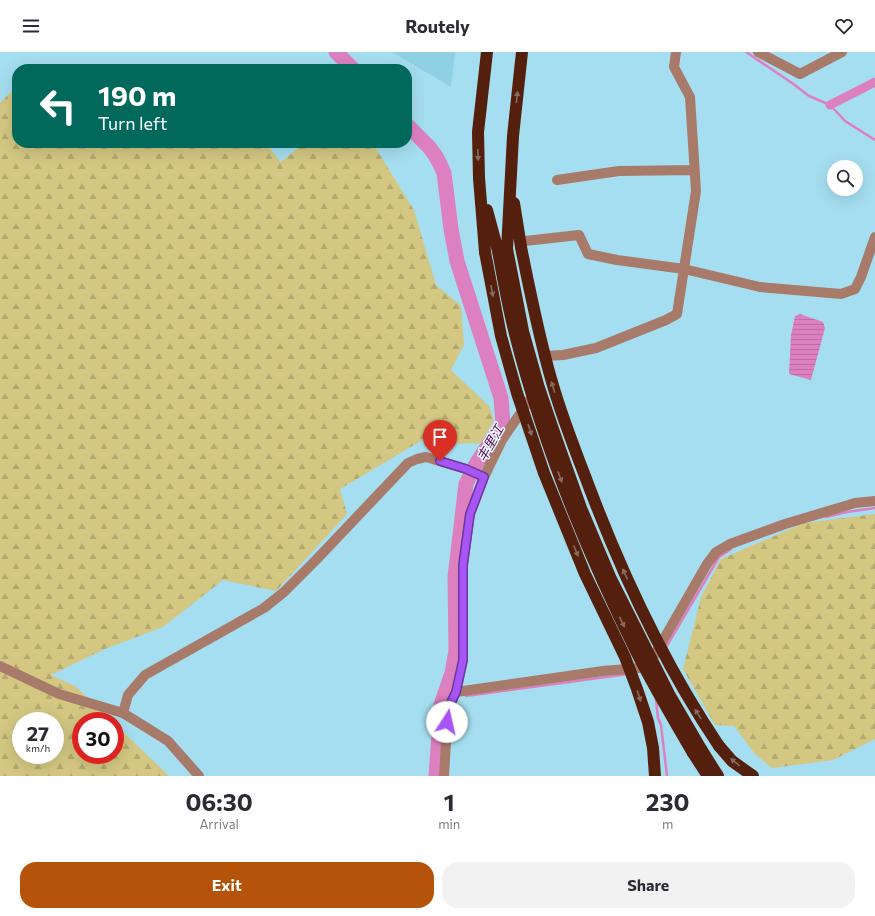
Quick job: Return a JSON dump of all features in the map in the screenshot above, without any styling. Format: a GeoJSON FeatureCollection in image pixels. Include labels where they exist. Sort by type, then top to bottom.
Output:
{"type":"FeatureCollection","features":[{"type":"Feature","properties":{"kind":"highway"},"geometry":{"type":"LineString","coordinates":[[487,52],[478,132],[479,178],[485,252],[501,336],[517,393],[544,473],[585,574],[625,657],[637,689],[648,722],[652,741],[655,776]]}},
{"type":"Feature","properties":{"kind":"highway"},"geometry":{"type":"LineString","coordinates":[[502,250],[522,52]]}},
{"type":"Feature","properties":{"kind":"highway"},"geometry":{"type":"LineString","coordinates":[[479,178],[502,250],[522,331],[539,388],[581,508],[611,579],[670,694],[708,776]]}},
{"type":"Feature","properties":{"kind":"highway"},"geometry":{"type":"LineString","coordinates":[[510,180],[537,326],[568,433],[594,501],[645,618],[699,717],[719,746],[732,761],[753,776]]}},
{"type":"Feature","properties":{"kind":"highway"},"geometry":{"type":"LineString","coordinates":[[697,751],[718,776]]}},
{"type":"Feature","properties":{"kind":"street"},"geometry":{"type":"LineString","coordinates":[[544,356],[564,355],[596,348],[666,320],[677,314],[696,191],[690,97],[674,67],[676,52]]}},
{"type":"Feature","properties":{"kind":"street"},"geometry":{"type":"LineString","coordinates":[[758,52],[800,74],[842,52]]}},
{"type":"Feature","properties":{"kind":"street"},"geometry":{"type":"LineString","coordinates":[[557,180],[619,171],[694,170]]}},
{"type":"Feature","properties":{"kind":"street"},"geometry":{"type":"LineString","coordinates":[[523,244],[579,235],[588,254],[617,260],[684,268],[760,287],[841,294],[855,289],[861,277],[875,237]]}},
{"type":"Feature","properties":{"kind":"street"},"geometry":{"type":"LineString","coordinates":[[444,776],[448,709],[456,692],[463,660],[463,565],[470,514],[482,476],[502,440],[540,384],[542,377]]}},
{"type":"Feature","properties":{"kind":"street"},"geometry":{"type":"LineString","coordinates":[[123,712],[128,695],[144,675],[264,608],[279,596],[316,560],[408,463],[426,457],[466,469],[482,476]]}},
{"type":"Feature","properties":{"kind":"street"},"geometry":{"type":"LineString","coordinates":[[456,692],[639,668],[654,656],[707,564],[716,552],[730,544],[785,524],[855,503],[875,501]]}},
{"type":"Feature","properties":{"kind":"street"},"geometry":{"type":"LineString","coordinates":[[0,666],[59,694],[120,712]]}},
{"type":"Feature","properties":{"kind":"street"},"geometry":{"type":"LineString","coordinates":[[124,714],[168,740],[199,776]]}},
{"type":"Feature","properties":{"kind":"shaded area"},"geometry":{"type":"Polygon","coordinates":[[[392,52],[455,52],[451,87],[392,52]]]}},
{"type":"Feature","properties":{"kind":"shaded area"},"geometry":{"type":"Polygon","coordinates":[[[800,314],[823,322],[825,328],[811,380],[789,374],[791,335],[795,316],[800,314]]]}},
{"type":"Feature","properties":{"kind":"green space"},"geometry":{"type":"Polygon","coordinates":[[[12,91],[12,148],[269,148],[281,162],[298,148],[376,148],[414,210],[436,285],[461,306],[464,345],[451,370],[489,406],[494,420],[481,443],[443,444],[431,435],[340,489],[347,514],[276,591],[223,580],[163,627],[105,649],[51,675],[75,686],[102,712],[72,712],[72,764],[124,764],[124,733],[169,776],[0,776],[0,103],[12,91]]]}},
{"type":"Feature","properties":{"kind":"green space"},"geometry":{"type":"Polygon","coordinates":[[[875,514],[875,739],[833,760],[772,768],[755,754],[734,726],[715,725],[683,669],[701,597],[721,559],[804,523],[875,514]]]}},
{"type":"Feature","properties":{"kind":"waterway","name":"丰里江"},"geometry":{"type":"LineString","coordinates":[[336,52],[348,64]]}},
{"type":"Feature","properties":{"kind":"waterway"},"geometry":{"type":"LineString","coordinates":[[746,52],[809,96],[830,105],[845,121],[875,140]]}},
{"type":"Feature","properties":{"kind":"waterway"},"geometry":{"type":"LineString","coordinates":[[830,105],[875,82]]}},
{"type":"Feature","properties":{"kind":"waterway","name":"丰里江"},"geometry":{"type":"LineString","coordinates":[[412,130],[435,155],[444,173],[451,229],[457,261],[501,398],[503,423],[476,464],[466,484],[455,577],[456,651],[452,673],[441,705],[436,776]]}},
{"type":"Feature","properties":{"kind":"waterway"},"geometry":{"type":"LineString","coordinates":[[826,517],[875,508]]}},
{"type":"Feature","properties":{"kind":"waterway"},"geometry":{"type":"LineString","coordinates":[[665,649],[719,557],[731,549]]}},
{"type":"Feature","properties":{"kind":"waterway"},"geometry":{"type":"LineString","coordinates":[[466,696],[628,674]]}},
{"type":"Feature","properties":{"kind":"waterway"},"geometry":{"type":"LineString","coordinates":[[656,700],[658,718],[661,725],[667,776]]}},
{"type":"Feature","properties":{"kind":"route"},"geometry":{"type":"LineString","coordinates":[[440,461],[466,469],[484,477],[470,514],[463,565],[463,660],[456,692],[448,709],[447,722]]}}]}
